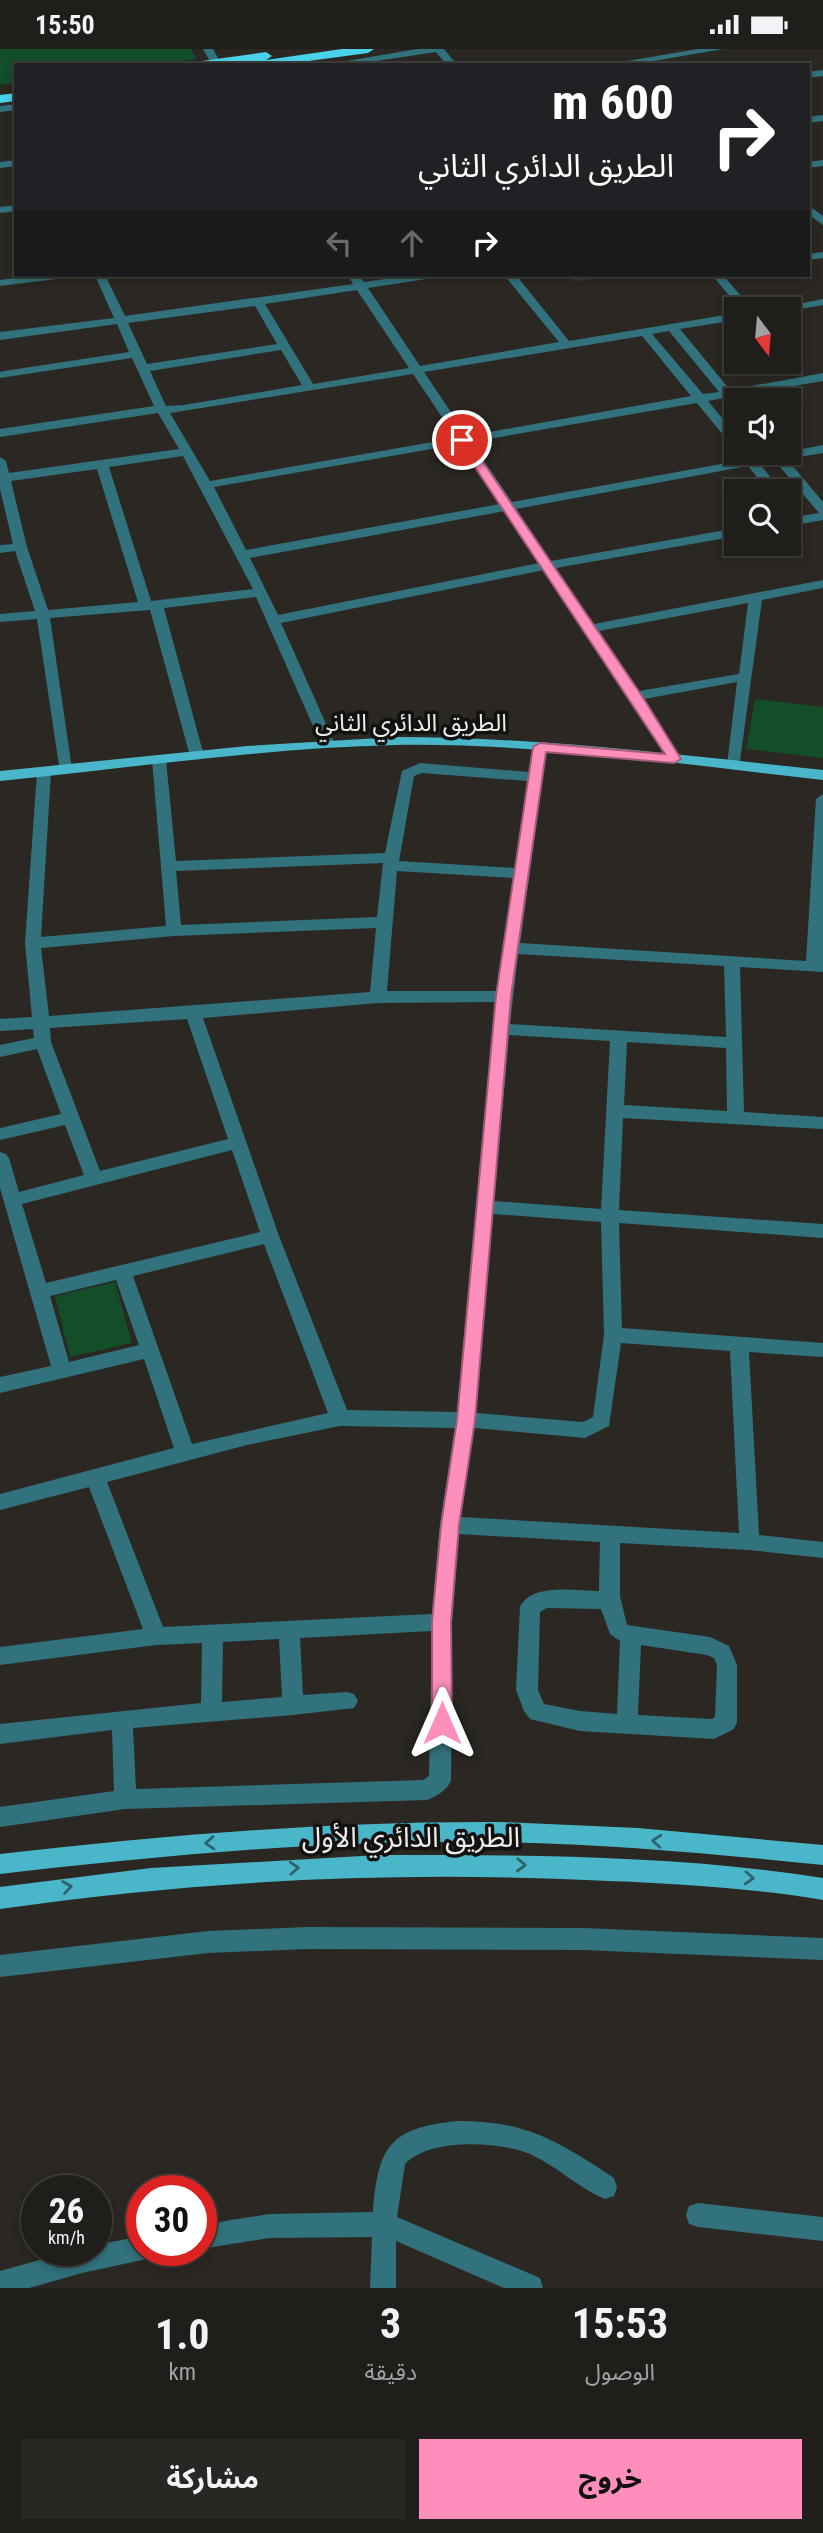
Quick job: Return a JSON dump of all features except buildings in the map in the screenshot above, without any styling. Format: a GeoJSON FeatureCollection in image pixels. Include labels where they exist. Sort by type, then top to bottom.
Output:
{"type":"FeatureCollection","features":[{"type":"Feature","properties":{"kind":"highway"},"geometry":{"type":"LineString","coordinates":[[222,63],[317,49]]}},
{"type":"Feature","properties":{"kind":"highway"},"geometry":{"type":"LineString","coordinates":[[266,63],[368,49]]}},
{"type":"Feature","properties":{"kind":"main road","name":"الطريق الدائري الثاني"},"geometry":{"type":"LineString","coordinates":[[0,776],[328,744],[462,741],[823,775]]}},
{"type":"Feature","properties":{"kind":"main road","name":"الطريق الدائري الأول"},"geometry":{"type":"LineString","coordinates":[[0,1864],[139,1848],[317,1836],[455,1832],[551,1834],[823,1855]]}},
{"type":"Feature","properties":{"kind":"main road","name":"الطريق الدائري الأول"},"geometry":{"type":"LineString","coordinates":[[0,1898],[89,1884],[209,1872],[455,1863],[764,1878],[823,1889]]}},
{"type":"Feature","properties":{"kind":"street"},"geometry":{"type":"LineString","coordinates":[[208,49],[222,63]]}},
{"type":"Feature","properties":{"kind":"street"},"geometry":{"type":"LineString","coordinates":[[341,63],[438,49],[450,63]]}},
{"type":"Feature","properties":{"kind":"street"},"geometry":{"type":"LineString","coordinates":[[622,63],[718,49]]}},
{"type":"Feature","properties":{"kind":"street"},"geometry":{"type":"LineString","coordinates":[[415,52],[423,63]]}},
{"type":"Feature","properties":{"kind":"street"},"geometry":{"type":"LineString","coordinates":[[814,212],[823,222]]}},
{"type":"Feature","properties":{"kind":"street"},"geometry":{"type":"LineString","coordinates":[[0,283],[48,277]]}},
{"type":"Feature","properties":{"kind":"street"},"geometry":{"type":"LineString","coordinates":[[101,277],[162,410],[206,485],[261,591],[328,744]]}},
{"type":"Feature","properties":{"kind":"street"},"geometry":{"type":"LineString","coordinates":[[0,336],[258,302],[357,281],[408,277]]}},
{"type":"Feature","properties":{"kind":"street"},"geometry":{"type":"LineString","coordinates":[[512,277],[566,344]]}},
{"type":"Feature","properties":{"kind":"street"},"geometry":{"type":"LineString","coordinates":[[719,277],[736,297]]}},
{"type":"Feature","properties":{"kind":"street"},"geometry":{"type":"LineString","coordinates":[[357,281],[635,696],[674,759]]}},
{"type":"Feature","properties":{"kind":"street"},"geometry":{"type":"LineString","coordinates":[[258,302],[310,388]]}},
{"type":"Feature","properties":{"kind":"street"},"geometry":{"type":"LineString","coordinates":[[802,305],[823,302]]}},
{"type":"Feature","properties":{"kind":"street"},"geometry":{"type":"LineString","coordinates":[[0,433],[143,410],[162,410],[310,388],[724,318]]}},
{"type":"Feature","properties":{"kind":"street"},"geometry":{"type":"LineString","coordinates":[[672,327],[724,390]]}},
{"type":"Feature","properties":{"kind":"street"},"geometry":{"type":"LineString","coordinates":[[644,331],[724,428]]}},
{"type":"Feature","properties":{"kind":"street"},"geometry":{"type":"LineString","coordinates":[[145,368],[284,345]]}},
{"type":"Feature","properties":{"kind":"street"},"geometry":{"type":"LineString","coordinates":[[4,375],[137,354]]}},
{"type":"Feature","properties":{"kind":"street"},"geometry":{"type":"LineString","coordinates":[[761,388],[823,377]]}},
{"type":"Feature","properties":{"kind":"street"},"geometry":{"type":"LineString","coordinates":[[206,485],[724,394]]}},
{"type":"Feature","properties":{"kind":"street"},"geometry":{"type":"LineString","coordinates":[[801,452],[823,449]]}},
{"type":"Feature","properties":{"kind":"street"},"geometry":{"type":"LineString","coordinates":[[4,478],[187,452]]}},
{"type":"Feature","properties":{"kind":"street"},"geometry":{"type":"LineString","coordinates":[[0,461],[4,478],[4,499],[43,615],[65,769]]}},
{"type":"Feature","properties":{"kind":"street"},"geometry":{"type":"LineString","coordinates":[[243,555],[507,507],[724,462]]}},
{"type":"Feature","properties":{"kind":"street"},"geometry":{"type":"LineString","coordinates":[[102,464],[151,605],[197,756]]}},
{"type":"Feature","properties":{"kind":"street"},"geometry":{"type":"LineString","coordinates":[[754,465],[765,479]]}},
{"type":"Feature","properties":{"kind":"street"},"geometry":{"type":"LineString","coordinates":[[785,465],[823,510]]}},
{"type":"Feature","properties":{"kind":"street"},"geometry":{"type":"LineString","coordinates":[[801,519],[823,516]]}},
{"type":"Feature","properties":{"kind":"street"},"geometry":{"type":"LineString","coordinates":[[274,620],[547,566],[724,535]]}},
{"type":"Feature","properties":{"kind":"street"},"geometry":{"type":"LineString","coordinates":[[0,549],[20,547]]}},
{"type":"Feature","properties":{"kind":"street"},"geometry":{"type":"LineString","coordinates":[[590,629],[823,585]]}},
{"type":"Feature","properties":{"kind":"street"},"geometry":{"type":"LineString","coordinates":[[0,618],[151,605],[261,591]]}},
{"type":"Feature","properties":{"kind":"street"},"geometry":{"type":"LineString","coordinates":[[734,765],[755,599]]}},
{"type":"Feature","properties":{"kind":"street"},"geometry":{"type":"LineString","coordinates":[[635,696],[744,677]]}},
{"type":"Feature","properties":{"kind":"street"},"geometry":{"type":"LineString","coordinates":[[0,1817],[125,1799],[426,1790],[436,1786],[442,1774],[442,1622],[450,1525],[466,1420],[504,996],[540,747]]}},
{"type":"Feature","properties":{"kind":"street"},"geometry":{"type":"LineString","coordinates":[[159,760],[174,931]]}},
{"type":"Feature","properties":{"kind":"street"},"geometry":{"type":"LineString","coordinates":[[378,997],[391,862],[407,774],[410,770],[420,768],[536,777]]}},
{"type":"Feature","properties":{"kind":"street"},"geometry":{"type":"LineString","coordinates":[[44,772],[33,943],[40,1023],[43,1042],[94,1179]]}},
{"type":"Feature","properties":{"kind":"street"},"geometry":{"type":"LineString","coordinates":[[511,948],[818,967],[823,799]]}},
{"type":"Feature","properties":{"kind":"street"},"geometry":{"type":"LineString","coordinates":[[167,866],[391,862],[520,873]]}},
{"type":"Feature","properties":{"kind":"street"},"geometry":{"type":"LineString","coordinates":[[33,943],[174,931],[384,922]]}},
{"type":"Feature","properties":{"kind":"street"},"geometry":{"type":"LineString","coordinates":[[732,961],[736,1118]]}},
{"type":"Feature","properties":{"kind":"street"},"geometry":{"type":"LineString","coordinates":[[0,1025],[193,1013],[378,997],[504,996]]}},
{"type":"Feature","properties":{"kind":"street"},"geometry":{"type":"LineString","coordinates":[[193,1013],[236,1143],[340,1418]]}},
{"type":"Feature","properties":{"kind":"street"},"geometry":{"type":"LineString","coordinates":[[501,1029],[734,1042]]}},
{"type":"Feature","properties":{"kind":"street"},"geometry":{"type":"LineString","coordinates":[[0,1501],[247,1437],[340,1418],[466,1420],[576,1430],[596,1427],[602,1421],[613,1335],[610,1216],[619,1035]]}},
{"type":"Feature","properties":{"kind":"street"},"geometry":{"type":"LineString","coordinates":[[0,1051],[43,1042]]}},
{"type":"Feature","properties":{"kind":"street"},"geometry":{"type":"LineString","coordinates":[[615,1111],[823,1123]]}},
{"type":"Feature","properties":{"kind":"street"},"geometry":{"type":"LineString","coordinates":[[0,1134],[71,1118]]}},
{"type":"Feature","properties":{"kind":"street"},"geometry":{"type":"LineString","coordinates":[[12,1200],[236,1143]]}},
{"type":"Feature","properties":{"kind":"street"},"geometry":{"type":"LineString","coordinates":[[0,1158],[62,1371]]}},
{"type":"Feature","properties":{"kind":"street"},"geometry":{"type":"LineString","coordinates":[[485,1207],[823,1231]]}},
{"type":"Feature","properties":{"kind":"street"},"geometry":{"type":"LineString","coordinates":[[39,1292],[270,1236]]}},
{"type":"Feature","properties":{"kind":"street"},"geometry":{"type":"LineString","coordinates":[[123,1273],[186,1454]]}},
{"type":"Feature","properties":{"kind":"street"},"geometry":{"type":"LineString","coordinates":[[613,1335],[823,1350]]}},
{"type":"Feature","properties":{"kind":"street"},"geometry":{"type":"LineString","coordinates":[[739,1344],[749,1542]]}},
{"type":"Feature","properties":{"kind":"street"},"geometry":{"type":"LineString","coordinates":[[0,1385],[151,1350]]}},
{"type":"Feature","properties":{"kind":"street"},"geometry":{"type":"LineString","coordinates":[[95,1476],[156,1636]]}},
{"type":"Feature","properties":{"kind":"street"},"geometry":{"type":"LineString","coordinates":[[450,1525],[749,1542],[823,1550]]}},
{"type":"Feature","properties":{"kind":"street"},"geometry":{"type":"LineString","coordinates":[[610,1535],[611,1600],[617,1627],[621,1633],[710,1646],[722,1652],[727,1665],[726,1723],[714,1729],[580,1721],[538,1712],[531,1704],[527,1690],[530,1607],[544,1599],[611,1600]]}},
{"type":"Feature","properties":{"kind":"street"},"geometry":{"type":"LineString","coordinates":[[0,1656],[156,1636],[442,1622]]}},
{"type":"Feature","properties":{"kind":"street"},"geometry":{"type":"LineString","coordinates":[[289,1630],[293,1706]]}},
{"type":"Feature","properties":{"kind":"street"},"geometry":{"type":"LineString","coordinates":[[211,1712],[213,1633]]}},
{"type":"Feature","properties":{"kind":"street"},"geometry":{"type":"LineString","coordinates":[[627,1722],[631,1635]]}},
{"type":"Feature","properties":{"kind":"street"},"geometry":{"type":"LineString","coordinates":[[0,1734],[122,1720],[347,1701]]}},
{"type":"Feature","properties":{"kind":"street"},"geometry":{"type":"LineString","coordinates":[[122,1720],[125,1799]]}},
{"type":"Feature","properties":{"kind":"street"},"geometry":{"type":"LineString","coordinates":[[0,1966],[208,1942],[309,1938],[583,1938],[823,1949]]}},
{"type":"Feature","properties":{"kind":"street"},"geometry":{"type":"LineString","coordinates":[[383,2288],[385,2224],[397,2154],[408,2143],[433,2136],[509,2135],[543,2147],[605,2187]]}},
{"type":"Feature","properties":{"kind":"street"},"geometry":{"type":"LineString","coordinates":[[698,2215],[823,2229]]}},
{"type":"Feature","properties":{"kind":"street"},"geometry":{"type":"LineString","coordinates":[[217,2234],[269,2226],[385,2224],[530,2287]]}},
{"type":"Feature","properties":{"kind":"street"},"geometry":{"type":"LineString","coordinates":[[0,2284],[82,2260],[126,2251]]}},
{"type":"Feature","properties":{"kind":"green space"},"geometry":{"type":"Polygon","coordinates":[[[0,49],[191,49],[196,59],[167,63],[14,63],[14,83],[0,85],[0,49]]]}},
{"type":"Feature","properties":{"kind":"green space"},"geometry":{"type":"Polygon","coordinates":[[[755,699],[823,707],[823,758],[746,749],[755,699]]]}},
{"type":"Feature","properties":{"kind":"green space"},"geometry":{"type":"Polygon","coordinates":[[[115,1282],[132,1343],[70,1357],[55,1296],[115,1282]]]}},
{"type":"Feature","properties":{"kind":"route"},"geometry":{"type":"LineString","coordinates":[[442,1723],[442,1622],[450,1525],[466,1420],[504,996],[540,747],[674,759],[635,696],[462,440]]}}]}
